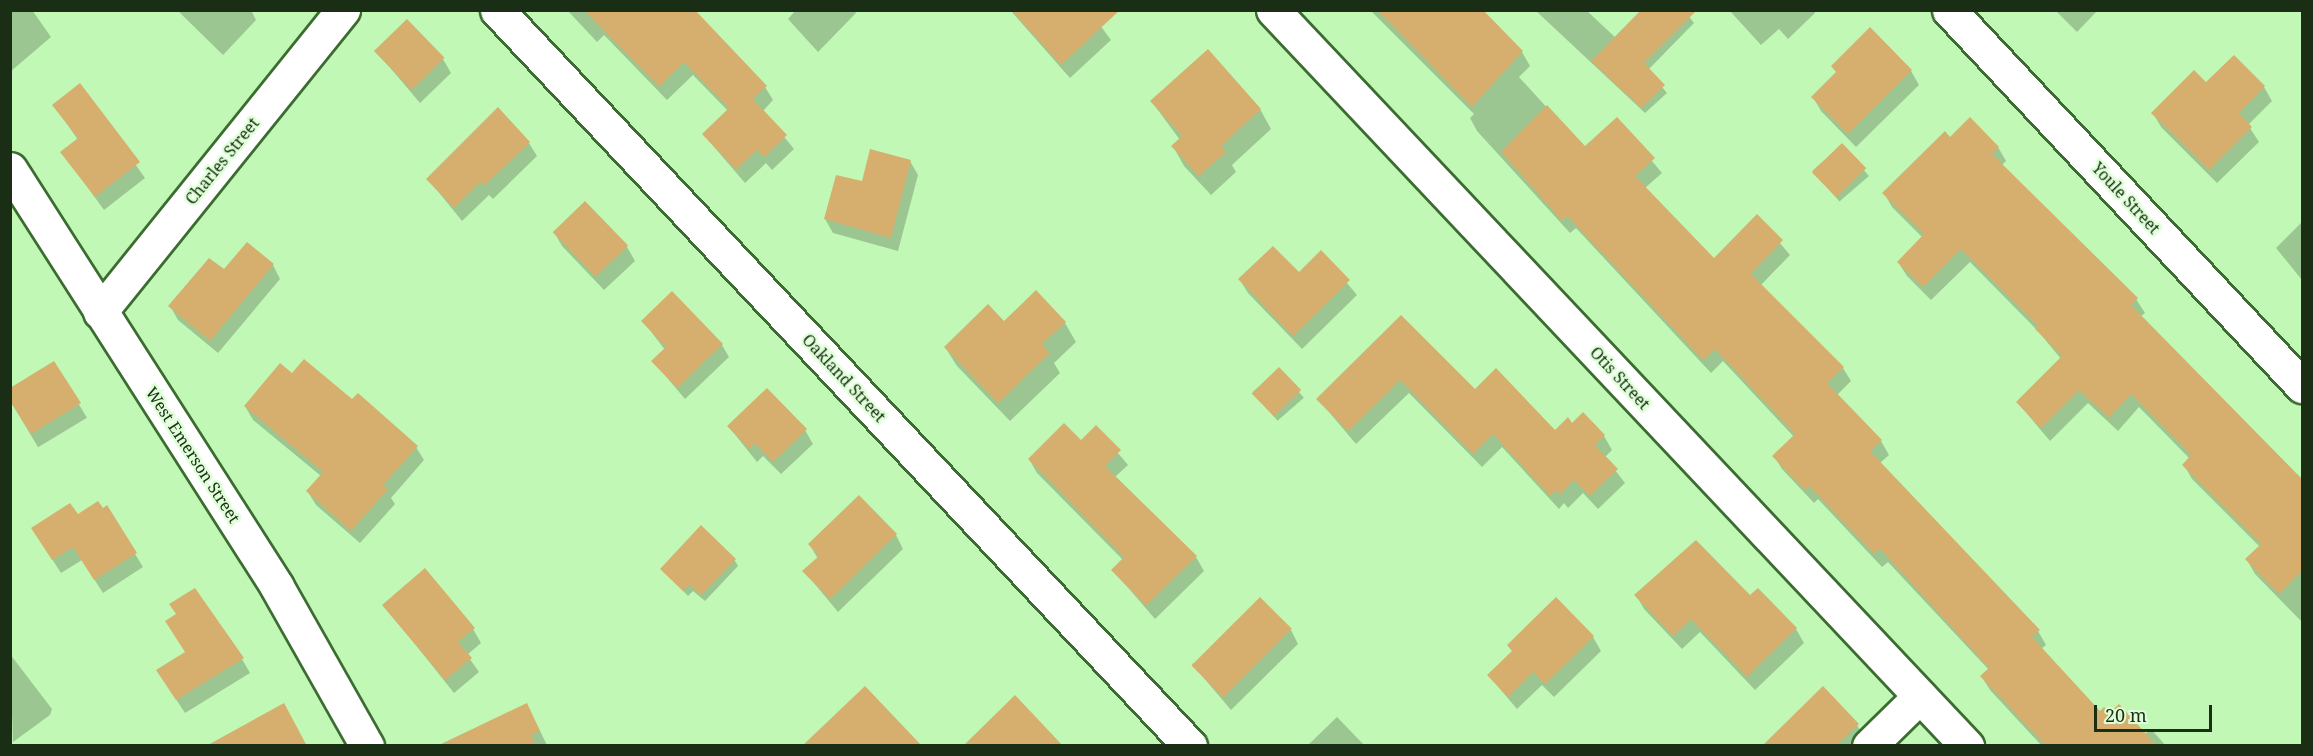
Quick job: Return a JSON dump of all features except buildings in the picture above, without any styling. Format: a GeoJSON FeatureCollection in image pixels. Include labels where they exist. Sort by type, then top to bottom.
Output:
{"type":"FeatureCollection","features":[{"type":"Feature","properties":{"kind":"street","name":"Charles Street"},"geometry":{"type":"LineString","coordinates":[[100,312],[344,10]]}},
{"type":"Feature","properties":{"kind":"street","name":"Oakland Street"},"geometry":{"type":"LineString","coordinates":[[497,10],[1190,746]]}},
{"type":"Feature","properties":{"kind":"street","name":"Otis Street"},"geometry":{"type":"LineString","coordinates":[[1272,10],[1967,746]]}},
{"type":"Feature","properties":{"kind":"street","name":"Youle Street"},"geometry":{"type":"LineString","coordinates":[[1949,10],[2302,386]]}},
{"type":"Feature","properties":{"kind":"street","name":"West Emerson Street"},"geometry":{"type":"LineString","coordinates":[[10,170],[305,633],[367,746]]}},
{"type":"Feature","properties":{"kind":"street"},"geometry":{"type":"LineString","coordinates":[[1869,746],[1920,696]]}}]}
